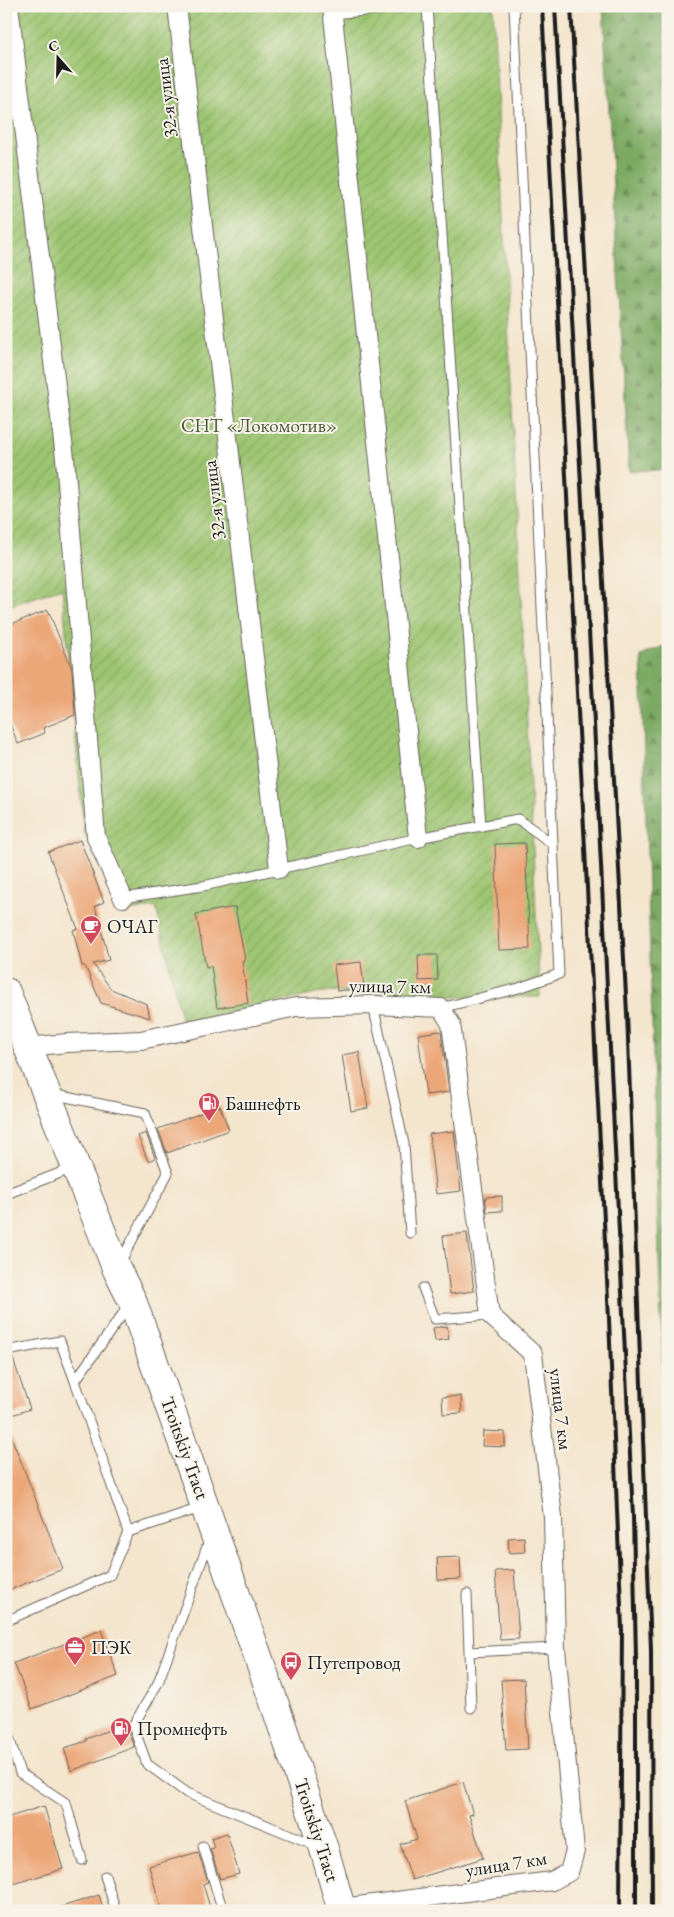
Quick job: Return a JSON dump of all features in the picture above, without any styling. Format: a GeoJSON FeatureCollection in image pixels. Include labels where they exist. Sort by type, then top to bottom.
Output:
{"type":"FeatureCollection","features":[{"type":"Feature","properties":{"kind":"main road","name":"Troitskiy Tract"},"geometry":{"type":"LineString","coordinates":[[6,992],[48,1093],[116,1270],[132,1300],[210,1517],[324,1849],[342,1909]]}},
{"type":"Feature","properties":{"kind":"street"},"geometry":{"type":"LineString","coordinates":[[9,6],[65,458],[96,837],[123,898]]}},
{"type":"Feature","properties":{"kind":"street","name":"32-я улица"},"geometry":{"type":"LineString","coordinates":[[177,6],[279,869]]}},
{"type":"Feature","properties":{"kind":"street"},"geometry":{"type":"LineString","coordinates":[[332,10],[418,838]]}},
{"type":"Feature","properties":{"kind":"street","name":"улица 7 км"},"geometry":{"type":"LineString","coordinates":[[29,1047],[67,1042],[140,1040],[296,1007],[373,1005],[441,1008],[451,1024],[490,1315],[533,1354],[553,1516],[556,1648],[575,1850],[569,1872],[552,1881],[342,1909]]}},
{"type":"Feature","properties":{"kind":"lane"},"geometry":{"type":"LineString","coordinates":[[332,10],[420,6]]}},
{"type":"Feature","properties":{"kind":"lane"},"geometry":{"type":"LineString","coordinates":[[427,6],[481,827]]}},
{"type":"Feature","properties":{"kind":"lane"},"geometry":{"type":"LineString","coordinates":[[441,1008],[519,988],[559,974],[514,6]]}},
{"type":"Feature","properties":{"kind":"lane"},"geometry":{"type":"LineString","coordinates":[[123,898],[203,886],[418,838],[518,819],[554,844]]}},
{"type":"Feature","properties":{"kind":"lane"},"geometry":{"type":"LineString","coordinates":[[373,1005],[404,1144],[410,1233]]}},
{"type":"Feature","properties":{"kind":"lane"},"geometry":{"type":"LineString","coordinates":[[48,1093],[145,1113],[168,1173],[116,1270]]}},
{"type":"Feature","properties":{"kind":"lane"},"geometry":{"type":"LineString","coordinates":[[6,1194],[75,1167]]}},
{"type":"Feature","properties":{"kind":"lane"},"geometry":{"type":"LineString","coordinates":[[423,1288],[435,1319],[490,1315]]}},
{"type":"Feature","properties":{"kind":"lane"},"geometry":{"type":"LineString","coordinates":[[75,1381],[132,1300]]}},
{"type":"Feature","properties":{"kind":"lane"},"geometry":{"type":"LineString","coordinates":[[6,1352],[60,1341],[128,1532],[110,1575],[6,1621]]}},
{"type":"Feature","properties":{"kind":"lane"},"geometry":{"type":"LineString","coordinates":[[128,1532],[210,1517],[158,1684],[133,1726],[147,1764],[187,1793],[324,1849]]}},
{"type":"Feature","properties":{"kind":"lane"},"geometry":{"type":"LineString","coordinates":[[467,1594],[472,1708]]}},
{"type":"Feature","properties":{"kind":"lane"},"geometry":{"type":"LineString","coordinates":[[469,1652],[556,1648]]}},
{"type":"Feature","properties":{"kind":"lane"},"geometry":{"type":"LineString","coordinates":[[6,1727],[20,1773],[66,1803],[82,1860]]}},
{"type":"Feature","properties":{"kind":"lane"},"geometry":{"type":"LineString","coordinates":[[203,1846],[223,1911]]}},
{"type":"Feature","properties":{"kind":"lane"},"geometry":{"type":"LineString","coordinates":[[105,1876],[116,1911]]}},
{"type":"Feature","properties":{"kind":"green space","name":"СНТ «Локомотив»"},"geometry":{"type":"Polygon","coordinates":[[[6,6],[493,6],[540,997],[371,997],[330,991],[182,1023],[156,907],[122,912],[84,832],[62,588],[6,607],[6,6]]]}},
{"type":"Feature","properties":{"kind":"green space"},"geometry":{"type":"Polygon","coordinates":[[[603,6],[668,6],[668,470],[629,471],[603,6]]]}},
{"type":"Feature","properties":{"kind":"green space"},"geometry":{"type":"Polygon","coordinates":[[[668,644],[668,1556],[641,656],[668,644]]]}},
{"type":"Feature","properties":{"kind":"building"},"geometry":{"type":"Polygon","coordinates":[[[48,610],[72,669],[75,715],[43,728],[45,733],[18,744],[6,714],[6,626],[48,610]]]}},
{"type":"Feature","properties":{"kind":"building"},"geometry":{"type":"Polygon","coordinates":[[[80,840],[104,902],[95,906],[109,960],[93,964],[111,989],[147,1004],[150,1018],[101,1003],[85,966],[82,966],[73,930],[78,929],[48,852],[80,840]]]}},
{"type":"Feature","properties":{"kind":"building"},"geometry":{"type":"Polygon","coordinates":[[[525,843],[530,949],[499,950],[495,844],[525,843]]]}},
{"type":"Feature","properties":{"kind":"building"},"geometry":{"type":"Polygon","coordinates":[[[235,907],[245,960],[242,961],[248,1003],[217,1008],[211,966],[206,967],[196,914],[235,907]]]}},
{"type":"Feature","properties":{"kind":"building"},"geometry":{"type":"Polygon","coordinates":[[[418,955],[437,955],[438,980],[419,981],[418,955]]]}},
{"type":"Feature","properties":{"kind":"building"},"geometry":{"type":"Polygon","coordinates":[[[361,962],[364,988],[337,991],[334,965],[361,962]]]}},
{"type":"Feature","properties":{"kind":"building"},"geometry":{"type":"Polygon","coordinates":[[[441,1031],[449,1092],[426,1095],[418,1034],[441,1031]]]}},
{"type":"Feature","properties":{"kind":"building"},"geometry":{"type":"Polygon","coordinates":[[[359,1052],[368,1108],[351,1111],[342,1055],[359,1052]]]}},
{"type":"Feature","properties":{"kind":"building"},"geometry":{"type":"Polygon","coordinates":[[[220,1106],[229,1130],[167,1153],[158,1129],[220,1106]]]}},
{"type":"Feature","properties":{"kind":"building"},"geometry":{"type":"Polygon","coordinates":[[[454,1131],[461,1191],[436,1194],[429,1134],[454,1131]]]}},
{"type":"Feature","properties":{"kind":"building"},"geometry":{"type":"Polygon","coordinates":[[[146,1133],[155,1158],[148,1161],[138,1136],[146,1133]]]}},
{"type":"Feature","properties":{"kind":"building"},"geometry":{"type":"Polygon","coordinates":[[[502,1196],[502,1211],[487,1212],[485,1197],[502,1196]]]}},
{"type":"Feature","properties":{"kind":"building"},"geometry":{"type":"Polygon","coordinates":[[[467,1233],[474,1291],[450,1294],[443,1236],[467,1233]]]}},
{"type":"Feature","properties":{"kind":"building"},"geometry":{"type":"Polygon","coordinates":[[[447,1326],[449,1339],[435,1341],[433,1328],[447,1326]]]}},
{"type":"Feature","properties":{"kind":"building"},"geometry":{"type":"Polygon","coordinates":[[[12,1356],[30,1409],[6,1417],[6,1357],[12,1356]]]}},
{"type":"Feature","properties":{"kind":"building"},"geometry":{"type":"Polygon","coordinates":[[[461,1396],[462,1413],[443,1414],[442,1397],[461,1396]]]}},
{"type":"Feature","properties":{"kind":"building"},"geometry":{"type":"Polygon","coordinates":[[[7,1426],[63,1569],[11,1589],[6,1578],[7,1426]]]}},
{"type":"Feature","properties":{"kind":"building"},"geometry":{"type":"Polygon","coordinates":[[[483,1431],[505,1432],[505,1447],[482,1446],[483,1431]]]}},
{"type":"Feature","properties":{"kind":"building"},"geometry":{"type":"Polygon","coordinates":[[[524,1537],[525,1552],[509,1553],[508,1538],[524,1537]]]}},
{"type":"Feature","properties":{"kind":"building"},"geometry":{"type":"Polygon","coordinates":[[[460,1557],[461,1579],[438,1580],[437,1558],[460,1557]]]}},
{"type":"Feature","properties":{"kind":"building"},"geometry":{"type":"Polygon","coordinates":[[[514,1570],[519,1639],[500,1640],[495,1571],[514,1570]]]}},
{"type":"Feature","properties":{"kind":"building"},"geometry":{"type":"Polygon","coordinates":[[[101,1630],[118,1676],[32,1709],[14,1663],[101,1630]]]}},
{"type":"Feature","properties":{"kind":"building"},"geometry":{"type":"Polygon","coordinates":[[[524,1679],[528,1749],[506,1750],[501,1680],[524,1679]]]}},
{"type":"Feature","properties":{"kind":"building"},"geometry":{"type":"Polygon","coordinates":[[[127,1723],[134,1747],[71,1771],[64,1748],[87,1741],[86,1739],[127,1723]]]}},
{"type":"Feature","properties":{"kind":"building"},"geometry":{"type":"Polygon","coordinates":[[[463,1782],[473,1814],[469,1815],[483,1858],[412,1880],[400,1844],[417,1839],[405,1801],[463,1782]]]}},
{"type":"Feature","properties":{"kind":"building"},"geometry":{"type":"Polygon","coordinates":[[[44,1806],[63,1869],[6,1886],[6,1818],[44,1806]]]}},
{"type":"Feature","properties":{"kind":"building"},"geometry":{"type":"Polygon","coordinates":[[[227,1833],[239,1874],[220,1879],[210,1849],[214,1848],[211,1838],[227,1833]]]}},
{"type":"Feature","properties":{"kind":"building"},"geometry":{"type":"Polygon","coordinates":[[[198,1852],[208,1882],[203,1884],[211,1911],[162,1911],[149,1866],[198,1852]]]}},
{"type":"Feature","properties":{"kind":"building"},"geometry":{"type":"Polygon","coordinates":[[[99,1895],[104,1911],[58,1911],[58,1908],[99,1895]]]}},
{"type":"Feature","properties":{"kind":"railway"},"geometry":{"type":"LineString","coordinates":[[542,6],[609,1319],[622,1629],[620,1911]]}},
{"type":"Feature","properties":{"kind":"railway"},"geometry":{"type":"LineString","coordinates":[[555,6],[594,723],[633,1516],[636,1658],[636,1911]]}},
{"type":"Feature","properties":{"kind":"railway"},"geometry":{"type":"LineString","coordinates":[[571,6],[627,1013],[651,1650],[652,1911]]}},
{"type":"Feature","properties":{"kind":"place","name":"ОЧАГ"},"geometry":{"type":"Point","coordinates":[91,945]}},
{"type":"Feature","properties":{"kind":"place","name":"Башнефть"},"geometry":{"type":"Point","coordinates":[209,1122]}},
{"type":"Feature","properties":{"kind":"place","name":"ПЭК"},"geometry":{"type":"Point","coordinates":[75,1666]}},
{"type":"Feature","properties":{"kind":"place","name":"Путепровод"},"geometry":{"type":"Point","coordinates":[291,1681]}},
{"type":"Feature","properties":{"kind":"place","name":"Промнефть"},"geometry":{"type":"Point","coordinates":[121,1747]}}]}
